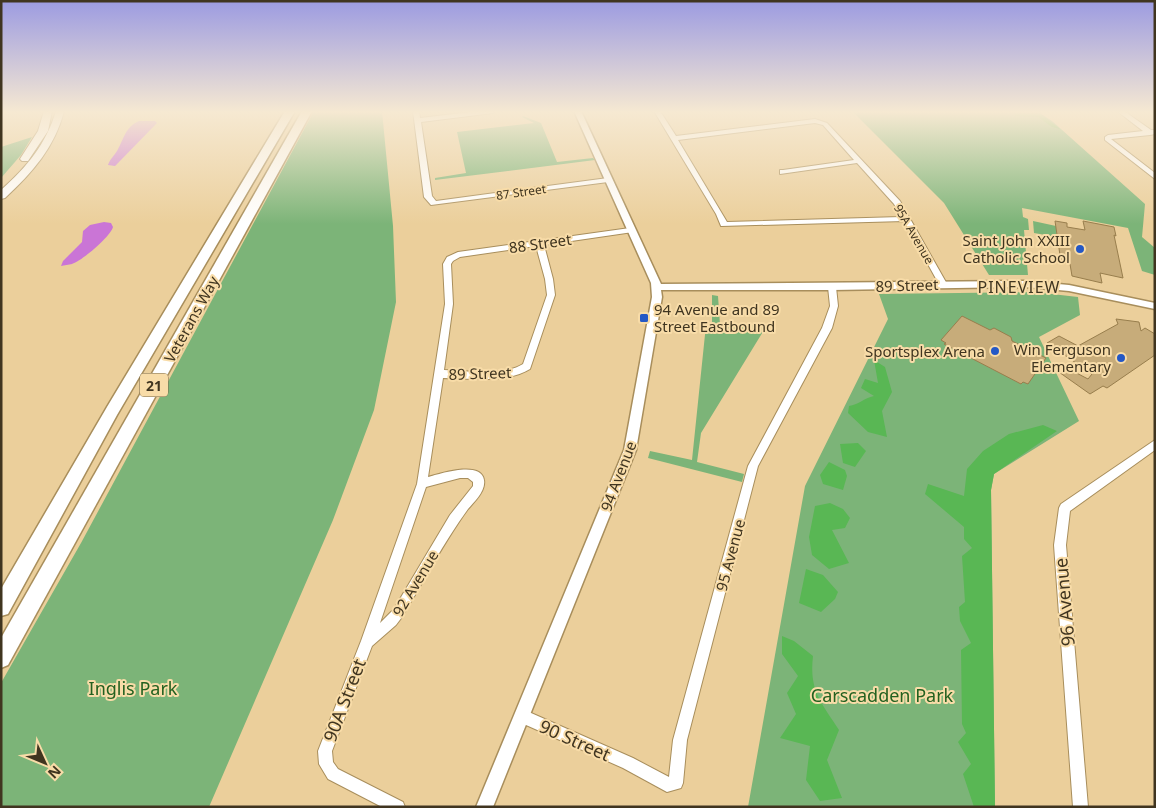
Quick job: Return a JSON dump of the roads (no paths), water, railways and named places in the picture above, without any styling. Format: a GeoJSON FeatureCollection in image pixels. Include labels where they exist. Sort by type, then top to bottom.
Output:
{"type":"FeatureCollection","features":[{"type":"Feature","properties":{"kind":"main road"},"geometry":{"type":"LineString","coordinates":[[1,184],[32,149]]}},
{"type":"Feature","properties":{"kind":"main road"},"geometry":{"type":"LineString","coordinates":[[1,196],[22,176],[44,149]]}},
{"type":"Feature","properties":{"kind":"main road","name":"Veterans Way"},"geometry":{"type":"LineString","coordinates":[[1,607],[112,411],[268,149]]}},
{"type":"Feature","properties":{"kind":"main road","name":"Veterans Way"},"geometry":{"type":"LineString","coordinates":[[1,658],[286,149]]}},
{"type":"Feature","properties":{"kind":"street","name":"87 Street"},"geometry":{"type":"LineString","coordinates":[[421,149],[428,197],[434,203],[608,180]]}},
{"type":"Feature","properties":{"kind":"street"},"geometry":{"type":"LineString","coordinates":[[594,149],[657,287]]}},
{"type":"Feature","properties":{"kind":"street"},"geometry":{"type":"LineString","coordinates":[[680,149],[720,214],[724,224],[906,219]]}},
{"type":"Feature","properties":{"kind":"street","name":"95A Avenue"},"geometry":{"type":"LineString","coordinates":[[847,149],[897,203],[943,284]]}},
{"type":"Feature","properties":{"kind":"street"},"geometry":{"type":"LineString","coordinates":[[1119,149],[1154,177]]}},
{"type":"Feature","properties":{"kind":"street"},"geometry":{"type":"LineString","coordinates":[[783,172],[858,162]]}},
{"type":"Feature","properties":{"kind":"street","name":"88 Street"},"geometry":{"type":"LineString","coordinates":[[450,259],[458,255],[630,230]]}},
{"type":"Feature","properties":{"kind":"street","name":"89 Street"},"geometry":{"type":"LineString","coordinates":[[438,374],[511,374],[523,371],[529,363],[551,295],[549,279],[539,243]]}},
{"type":"Feature","properties":{"kind":"street","name":"92 Avenue"},"geometry":{"type":"LineString","coordinates":[[367,641],[422,484],[449,304],[450,292],[446,266],[450,259]]}},
{"type":"Feature","properties":{"kind":"street","name":"89 Street"},"geometry":{"type":"LineString","coordinates":[[657,287],[1026,284],[1054,286],[1155,306]]}},
{"type":"Feature","properties":{"kind":"street","name":"94 Avenue"},"geometry":{"type":"LineString","coordinates":[[484,807],[630,450],[657,287]]}},
{"type":"Feature","properties":{"kind":"street","name":"95 Avenue"},"geometry":{"type":"LineString","coordinates":[[628,763],[667,785],[673,785],[677,780],[680,740],[753,466],[827,328],[834,306],[832,287]]}},
{"type":"Feature","properties":{"kind":"street","name":"96 Avenue"},"geometry":{"type":"LineString","coordinates":[[1081,807],[1060,545],[1065,508],[1155,444]]}},
{"type":"Feature","properties":{"kind":"street","name":"92 Avenue"},"geometry":{"type":"LineString","coordinates":[[367,641],[392,621],[398,613],[454,519],[478,488],[479,480],[474,474],[465,473],[422,484]]}},
{"type":"Feature","properties":{"kind":"street","name":"90A Street"},"geometry":{"type":"LineString","coordinates":[[367,641],[327,742],[324,758],[328,769],[333,774],[398,807]]}},
{"type":"Feature","properties":{"kind":"street","name":"90 Street"},"geometry":{"type":"LineString","coordinates":[[522,716],[628,763]]}},
{"type":"Feature","properties":{"kind":"place","name":"Saint John XXIII Catholic School"},"geometry":{"type":"Point","coordinates":[1080,249]}},
{"type":"Feature","properties":{"kind":"place","name":"94 Avenue and 89 Street Eastbound"},"geometry":{"type":"Point","coordinates":[644,318]}},
{"type":"Feature","properties":{"kind":"place","name":"Sportsplex Arena"},"geometry":{"type":"Point","coordinates":[995,351]}},
{"type":"Feature","properties":{"kind":"place","name":"Win Ferguson Elementary"},"geometry":{"type":"Point","coordinates":[1121,358]}},
{"type":"Feature","properties":{"kind":"district","name":"PINEVIEW"},"geometry":{"type":"Point","coordinates":[1019,287]}},
{"type":"Feature","properties":{"kind":"park label","name":"Inglis Park"},"geometry":{"type":"Point","coordinates":[133,688]}},
{"type":"Feature","properties":{"kind":"park label","name":"Carscadden Park"},"geometry":{"type":"Point","coordinates":[882,695]}}]}
